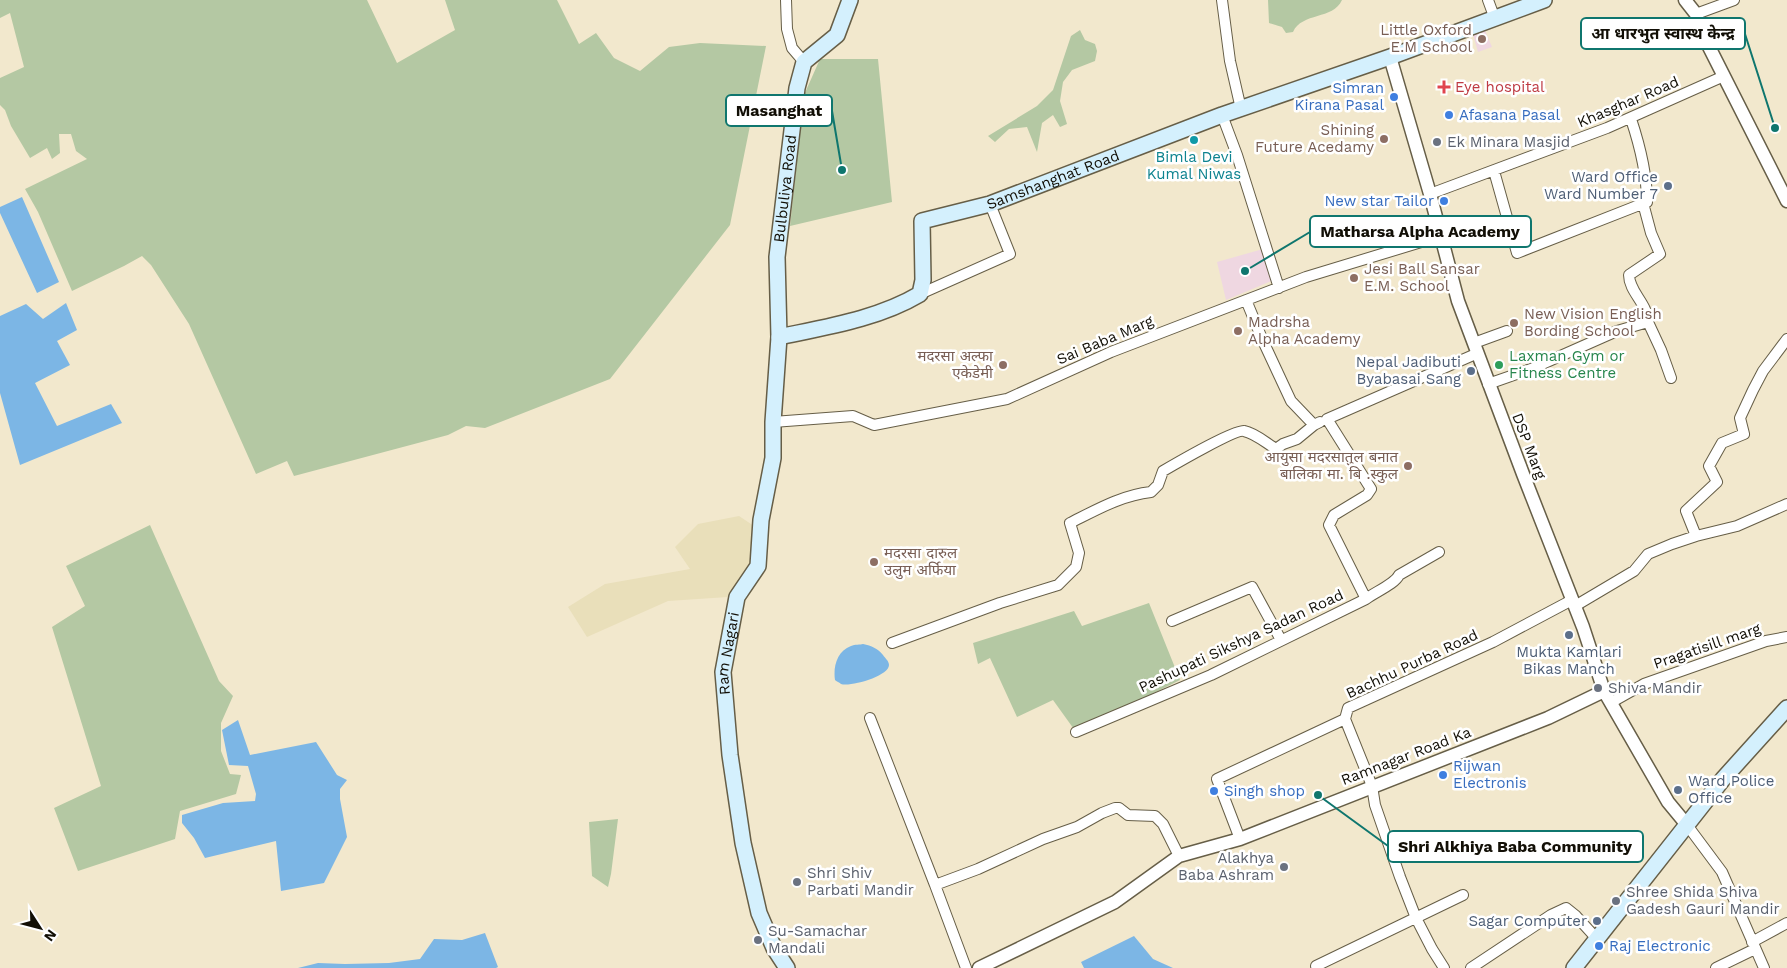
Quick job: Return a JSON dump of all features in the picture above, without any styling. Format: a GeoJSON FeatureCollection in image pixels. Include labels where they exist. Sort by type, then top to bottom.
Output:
{"type":"FeatureCollection","features":[{"type":"Feature","properties":{"kind":"main road"},"geometry":{"type":"LineString","coordinates":[[804,62],[837,35],[850,0]]}},
{"type":"Feature","properties":{"kind":"main road","name":"Samshanghat Road"},"geometry":{"type":"LineString","coordinates":[[920,294],[923,280],[922,221],[990,204],[1222,115],[1390,57],[1544,0]]}},
{"type":"Feature","properties":{"kind":"main road","name":"Bulbuliya Road"},"geometry":{"type":"LineString","coordinates":[[779,337],[777,257],[797,88],[804,62]]}},
{"type":"Feature","properties":{"kind":"main road"},"geometry":{"type":"LineString","coordinates":[[779,337],[838,324],[891,308],[920,294]]}},
{"type":"Feature","properties":{"kind":"main road","name":"Ram Nagari"},"geometry":{"type":"LineString","coordinates":[[779,337],[773,422],[773,458],[762,520],[758,566],[737,597],[723,672],[730,755],[743,843],[759,913],[774,948],[787,968]]}},
{"type":"Feature","properties":{"kind":"main road"},"geometry":{"type":"LineString","coordinates":[[1574,968],[1723,779],[1787,708]]}},
{"type":"Feature","properties":{"kind":"street"},"geometry":{"type":"LineString","coordinates":[[786,0],[787,29],[792,48],[804,62]]}},
{"type":"Feature","properties":{"kind":"street"},"geometry":{"type":"LineString","coordinates":[[1222,0],[1230,61],[1241,110]]}},
{"type":"Feature","properties":{"kind":"street"},"geometry":{"type":"LineString","coordinates":[[1488,0],[1495,19]]}},
{"type":"Feature","properties":{"kind":"street"},"geometry":{"type":"LineString","coordinates":[[1685,0],[1696,14],[1699,27],[1787,202]]}},
{"type":"Feature","properties":{"kind":"street"},"geometry":{"type":"LineString","coordinates":[[1696,14],[1734,0]]}},
{"type":"Feature","properties":{"kind":"street","name":"DSP Marg"},"geometry":{"type":"LineString","coordinates":[[1390,57],[1430,194],[1458,301],[1488,384],[1574,603],[1604,690],[1668,802],[1687,825]]}},
{"type":"Feature","properties":{"kind":"street","name":"Khasghar Road"},"geometry":{"type":"LineString","coordinates":[[1430,194],[1631,119],[1724,76]]}},
{"type":"Feature","properties":{"kind":"street"},"geometry":{"type":"LineString","coordinates":[[1222,115],[1237,155],[1279,288]]}},
{"type":"Feature","properties":{"kind":"street"},"geometry":{"type":"LineString","coordinates":[[1494,171],[1517,254],[1647,202],[1645,172],[1639,143],[1631,119]]}},
{"type":"Feature","properties":{"kind":"street"},"geometry":{"type":"LineString","coordinates":[[1643,203],[1651,233],[1660,254],[1629,275],[1629,282],[1643,305],[1671,378]]}},
{"type":"Feature","properties":{"kind":"street"},"geometry":{"type":"LineString","coordinates":[[920,294],[1010,254],[990,204]]}},
{"type":"Feature","properties":{"kind":"street","name":"Sai Baba Marg"},"geometry":{"type":"LineString","coordinates":[[773,422],[852,416],[874,425],[1007,399],[1110,352],[1306,277],[1441,236]]}},
{"type":"Feature","properties":{"kind":"street"},"geometry":{"type":"LineString","coordinates":[[1246,300],[1291,401],[1314,424]]}},
{"type":"Feature","properties":{"kind":"street"},"geometry":{"type":"LineString","coordinates":[[1488,384],[1531,369],[1617,330],[1648,322]]}},
{"type":"Feature","properties":{"kind":"street"},"geometry":{"type":"LineString","coordinates":[[892,643],[1000,603],[1058,585],[1076,567],[1079,553],[1070,523],[1114,501],[1139,493],[1151,492],[1158,485],[1163,471],[1238,431],[1245,431],[1276,449],[1283,444],[1298,439],[1314,424],[1476,348],[1507,331]]}},
{"type":"Feature","properties":{"kind":"street"},"geometry":{"type":"LineString","coordinates":[[1696,536],[1686,511],[1717,482],[1709,466],[1722,443],[1744,434],[1740,418],[1763,371],[1787,339]]}},
{"type":"Feature","properties":{"kind":"street","name":"Pashupati Sikshya Sadan Road"},"geometry":{"type":"LineString","coordinates":[[1076,732],[1211,675],[1366,599],[1329,525],[1334,515],[1367,495],[1370,490],[1327,419]]}},
{"type":"Feature","properties":{"kind":"street","name":"Bachhu Purba Road"},"geometry":{"type":"LineString","coordinates":[[1240,839],[1217,779],[1345,719],[1348,708],[1574,603],[1634,571],[1648,554],[1696,536],[1737,526],[1787,504]]}},
{"type":"Feature","properties":{"kind":"street"},"geometry":{"type":"LineString","coordinates":[[1366,599],[1391,584],[1400,575],[1439,552]]}},
{"type":"Feature","properties":{"kind":"street"},"geometry":{"type":"LineString","coordinates":[[1172,621],[1252,587],[1281,640]]}},
{"type":"Feature","properties":{"kind":"street","name":"Pragatisill marg"},"geometry":{"type":"LineString","coordinates":[[1612,702],[1644,684],[1766,641],[1787,637]]}},
{"type":"Feature","properties":{"kind":"street","name":"Ramnagar Road Ka"},"geometry":{"type":"LineString","coordinates":[[979,968],[1115,902],[1179,856],[1240,839],[1548,718],[1604,690]]}},
{"type":"Feature","properties":{"kind":"street"},"geometry":{"type":"LineString","coordinates":[[870,718],[966,968]]}},
{"type":"Feature","properties":{"kind":"street"},"geometry":{"type":"LineString","coordinates":[[1345,719],[1372,786],[1375,805],[1416,918],[1444,968]]}},
{"type":"Feature","properties":{"kind":"street"},"geometry":{"type":"LineString","coordinates":[[935,885],[978,870],[1043,839],[1077,827],[1115,808],[1119,808],[1128,815],[1155,816],[1162,824],[1179,856]]}},
{"type":"Feature","properties":{"kind":"street"},"geometry":{"type":"LineString","coordinates":[[1687,825],[1722,872],[1764,968]]}},
{"type":"Feature","properties":{"kind":"street"},"geometry":{"type":"LineString","coordinates":[[1318,968],[1316,966],[1463,894]]}},
{"type":"Feature","properties":{"kind":"street"},"geometry":{"type":"LineString","coordinates":[[1471,968],[1551,915],[1566,908],[1597,939]]}},
{"type":"Feature","properties":{"kind":"street"},"geometry":{"type":"LineString","coordinates":[[1716,968],[1787,923]]}},
{"type":"Feature","properties":{"kind":"shaded area","name":"Little Oxford E.M School"},"geometry":{"type":"Polygon","coordinates":[[[1484,28],[1492,47],[1478,52],[1472,31],[1484,28]]]}},
{"type":"Feature","properties":{"kind":"shaded area"},"geometry":{"type":"Polygon","coordinates":[[[1263,249],[1274,280],[1226,300],[1217,262],[1263,249]]]}},
{"type":"Feature","properties":{"kind":"green space"},"geometry":{"type":"Polygon","coordinates":[[[0,0],[367,0],[397,63],[455,30],[445,0],[557,0],[579,44],[596,33],[614,58],[640,71],[669,47],[700,43],[766,46],[730,225],[610,379],[485,428],[466,426],[448,435],[294,476],[287,461],[256,474],[189,324],[151,265],[142,256],[72,291],[38,212],[25,189],[87,159],[76,151],[71,134],[59,134],[60,153],[52,159],[47,148],[30,158],[11,126],[5,110],[0,105],[0,78],[24,67],[10,13],[0,18],[0,0]]]}},
{"type":"Feature","properties":{"kind":"green space"},"geometry":{"type":"Polygon","coordinates":[[[1268,0],[1342,0],[1332,11],[1303,21],[1293,32],[1286,33],[1282,27],[1269,23],[1268,0]]]}},
{"type":"Feature","properties":{"kind":"green space"},"geometry":{"type":"Polygon","coordinates":[[[1080,30],[1085,40],[1095,44],[1097,51],[1095,61],[1072,70],[1063,82],[1060,101],[1067,124],[1060,127],[1053,115],[1042,123],[1037,152],[1027,127],[1009,129],[995,142],[988,136],[1037,106],[1053,90],[1071,36],[1080,30]]]}},
{"type":"Feature","properties":{"kind":"green space"},"geometry":{"type":"Polygon","coordinates":[[[820,59],[878,59],[892,202],[790,226],[804,95],[820,59]]]}},
{"type":"Feature","properties":{"kind":"green space"},"geometry":{"type":"Polygon","coordinates":[[[150,525],[219,681],[233,696],[221,723],[221,751],[230,774],[241,775],[236,794],[180,811],[175,839],[78,871],[54,808],[101,786],[52,627],[85,606],[66,566],[150,525]]]}},
{"type":"Feature","properties":{"kind":"green space"},"geometry":{"type":"Polygon","coordinates":[[[1149,603],[1180,680],[1076,732],[1053,700],[1017,717],[990,658],[978,664],[973,643],[1074,611],[1082,626],[1149,603]]]}},
{"type":"Feature","properties":{"kind":"green space"},"geometry":{"type":"Polygon","coordinates":[[[618,819],[608,887],[592,876],[589,822],[618,819]]]}},
{"type":"Feature","properties":{"kind":"sand"},"geometry":{"type":"Polygon","coordinates":[[[739,516],[757,528],[754,573],[747,569],[728,597],[668,601],[587,637],[568,607],[605,584],[690,569],[675,547],[698,524],[739,516]]]}},
{"type":"Feature","properties":{"kind":"water"},"geometry":{"type":"Polygon","coordinates":[[[22,197],[59,282],[37,293],[0,213],[0,207],[22,197]]]}},
{"type":"Feature","properties":{"kind":"water"},"geometry":{"type":"Polygon","coordinates":[[[66,303],[77,330],[57,341],[70,365],[35,383],[57,426],[111,404],[122,423],[20,465],[0,393],[0,316],[26,304],[43,319],[66,303]]]}},
{"type":"Feature","properties":{"kind":"water"},"geometry":{"type":"Polygon","coordinates":[[[863,644],[881,653],[888,662],[887,669],[869,680],[853,684],[841,684],[835,680],[835,665],[839,656],[846,648],[863,644]]]}},
{"type":"Feature","properties":{"kind":"water"},"geometry":{"type":"Polygon","coordinates":[[[238,720],[250,755],[316,742],[337,775],[347,780],[340,789],[340,799],[347,837],[324,883],[281,891],[276,841],[205,858],[194,838],[182,823],[182,815],[223,803],[255,801],[256,794],[248,766],[229,765],[222,730],[238,720]]]}},
{"type":"Feature","properties":{"kind":"water"},"geometry":{"type":"Polygon","coordinates":[[[485,933],[498,967],[496,968],[298,968],[318,963],[389,963],[420,959],[434,939],[462,940],[485,933]]]}},
{"type":"Feature","properties":{"kind":"water"},"geometry":{"type":"Polygon","coordinates":[[[1134,936],[1153,959],[1173,968],[1084,968],[1081,962],[1134,936]]]}},
{"type":"Feature","properties":{"kind":"place","name":"Little Oxford E.M School"},"geometry":{"type":"Point","coordinates":[1482,39]}},
{"type":"Feature","properties":{"kind":"place","name":"Eye hospital"},"geometry":{"type":"Point","coordinates":[1444,87]}},
{"type":"Feature","properties":{"kind":"place","name":"Simran Kirana Pasal"},"geometry":{"type":"Point","coordinates":[1394,97]}},
{"type":"Feature","properties":{"kind":"place","name":"Afasana Pasal"},"geometry":{"type":"Point","coordinates":[1449,115]}},
{"type":"Feature","properties":{"kind":"place","name":"आ धारभुत स्वास्थ केन्द्र"},"geometry":{"type":"Point","coordinates":[1775,128]}},
{"type":"Feature","properties":{"kind":"place","name":"Shining Future Acedamy"},"geometry":{"type":"Point","coordinates":[1384,139]}},
{"type":"Feature","properties":{"kind":"place","name":"Bimla Devi Kumal Niwas"},"geometry":{"type":"Point","coordinates":[1194,140]}},
{"type":"Feature","properties":{"kind":"place","name":"Ek Minara Masjid"},"geometry":{"type":"Point","coordinates":[1437,142]}},
{"type":"Feature","properties":{"kind":"place","name":"Masanghat"},"geometry":{"type":"Point","coordinates":[842,170]}},
{"type":"Feature","properties":{"kind":"place","name":"Ward Office Ward Number 7"},"geometry":{"type":"Point","coordinates":[1668,186]}},
{"type":"Feature","properties":{"kind":"place","name":"New star Tailor"},"geometry":{"type":"Point","coordinates":[1444,201]}},
{"type":"Feature","properties":{"kind":"place","name":"Matharsa Alpha Academy"},"geometry":{"type":"Point","coordinates":[1245,271]}},
{"type":"Feature","properties":{"kind":"place","name":"Jesi Ball Sansar E.M. School"},"geometry":{"type":"Point","coordinates":[1354,278]}},
{"type":"Feature","properties":{"kind":"place","name":"New Vision English Bording School"},"geometry":{"type":"Point","coordinates":[1514,323]}},
{"type":"Feature","properties":{"kind":"place","name":"Madrsha Alpha Academy"},"geometry":{"type":"Point","coordinates":[1238,331]}},
{"type":"Feature","properties":{"kind":"place","name":"मदरसा अल्फा एकेडेमी"},"geometry":{"type":"Point","coordinates":[1003,365]}},
{"type":"Feature","properties":{"kind":"place","name":"Laxman Gym or Fitness Centre"},"geometry":{"type":"Point","coordinates":[1499,365]}},
{"type":"Feature","properties":{"kind":"place","name":"Nepal Jadibuti Byabasai Sang"},"geometry":{"type":"Point","coordinates":[1471,371]}},
{"type":"Feature","properties":{"kind":"place","name":"आयुसा मदरसातुल बनात बालिका मा. बि .स्कुल"},"geometry":{"type":"Point","coordinates":[1408,466]}},
{"type":"Feature","properties":{"kind":"place","name":"मदरसा दारुल उलुम अर्फिया"},"geometry":{"type":"Point","coordinates":[874,562]}},
{"type":"Feature","properties":{"kind":"place","name":"Mukta Kamlari Bikas Manch"},"geometry":{"type":"Point","coordinates":[1569,635]}},
{"type":"Feature","properties":{"kind":"place","name":"Shiva Mandir"},"geometry":{"type":"Point","coordinates":[1598,688]}},
{"type":"Feature","properties":{"kind":"place","name":"Rijwan Electronis"},"geometry":{"type":"Point","coordinates":[1443,775]}},
{"type":"Feature","properties":{"kind":"place","name":"Ward Police Office"},"geometry":{"type":"Point","coordinates":[1678,790]}},
{"type":"Feature","properties":{"kind":"place","name":"Singh shop"},"geometry":{"type":"Point","coordinates":[1214,791]}},
{"type":"Feature","properties":{"kind":"place","name":"Shri Alkhiya Baba Community"},"geometry":{"type":"Point","coordinates":[1318,795]}},
{"type":"Feature","properties":{"kind":"place","name":"Alakhya Baba Ashram"},"geometry":{"type":"Point","coordinates":[1284,867]}},
{"type":"Feature","properties":{"kind":"place","name":"Shri Shiv Parbati Mandir"},"geometry":{"type":"Point","coordinates":[797,882]}},
{"type":"Feature","properties":{"kind":"place","name":"Shree Shida Shiva Gadesh Gauri Mandir"},"geometry":{"type":"Point","coordinates":[1616,901]}},
{"type":"Feature","properties":{"kind":"place","name":"Sagar Computer"},"geometry":{"type":"Point","coordinates":[1597,921]}},
{"type":"Feature","properties":{"kind":"place","name":"Su-Samachar Mandali"},"geometry":{"type":"Point","coordinates":[758,940]}},
{"type":"Feature","properties":{"kind":"place","name":"Raj Electronic"},"geometry":{"type":"Point","coordinates":[1599,946]}}]}
